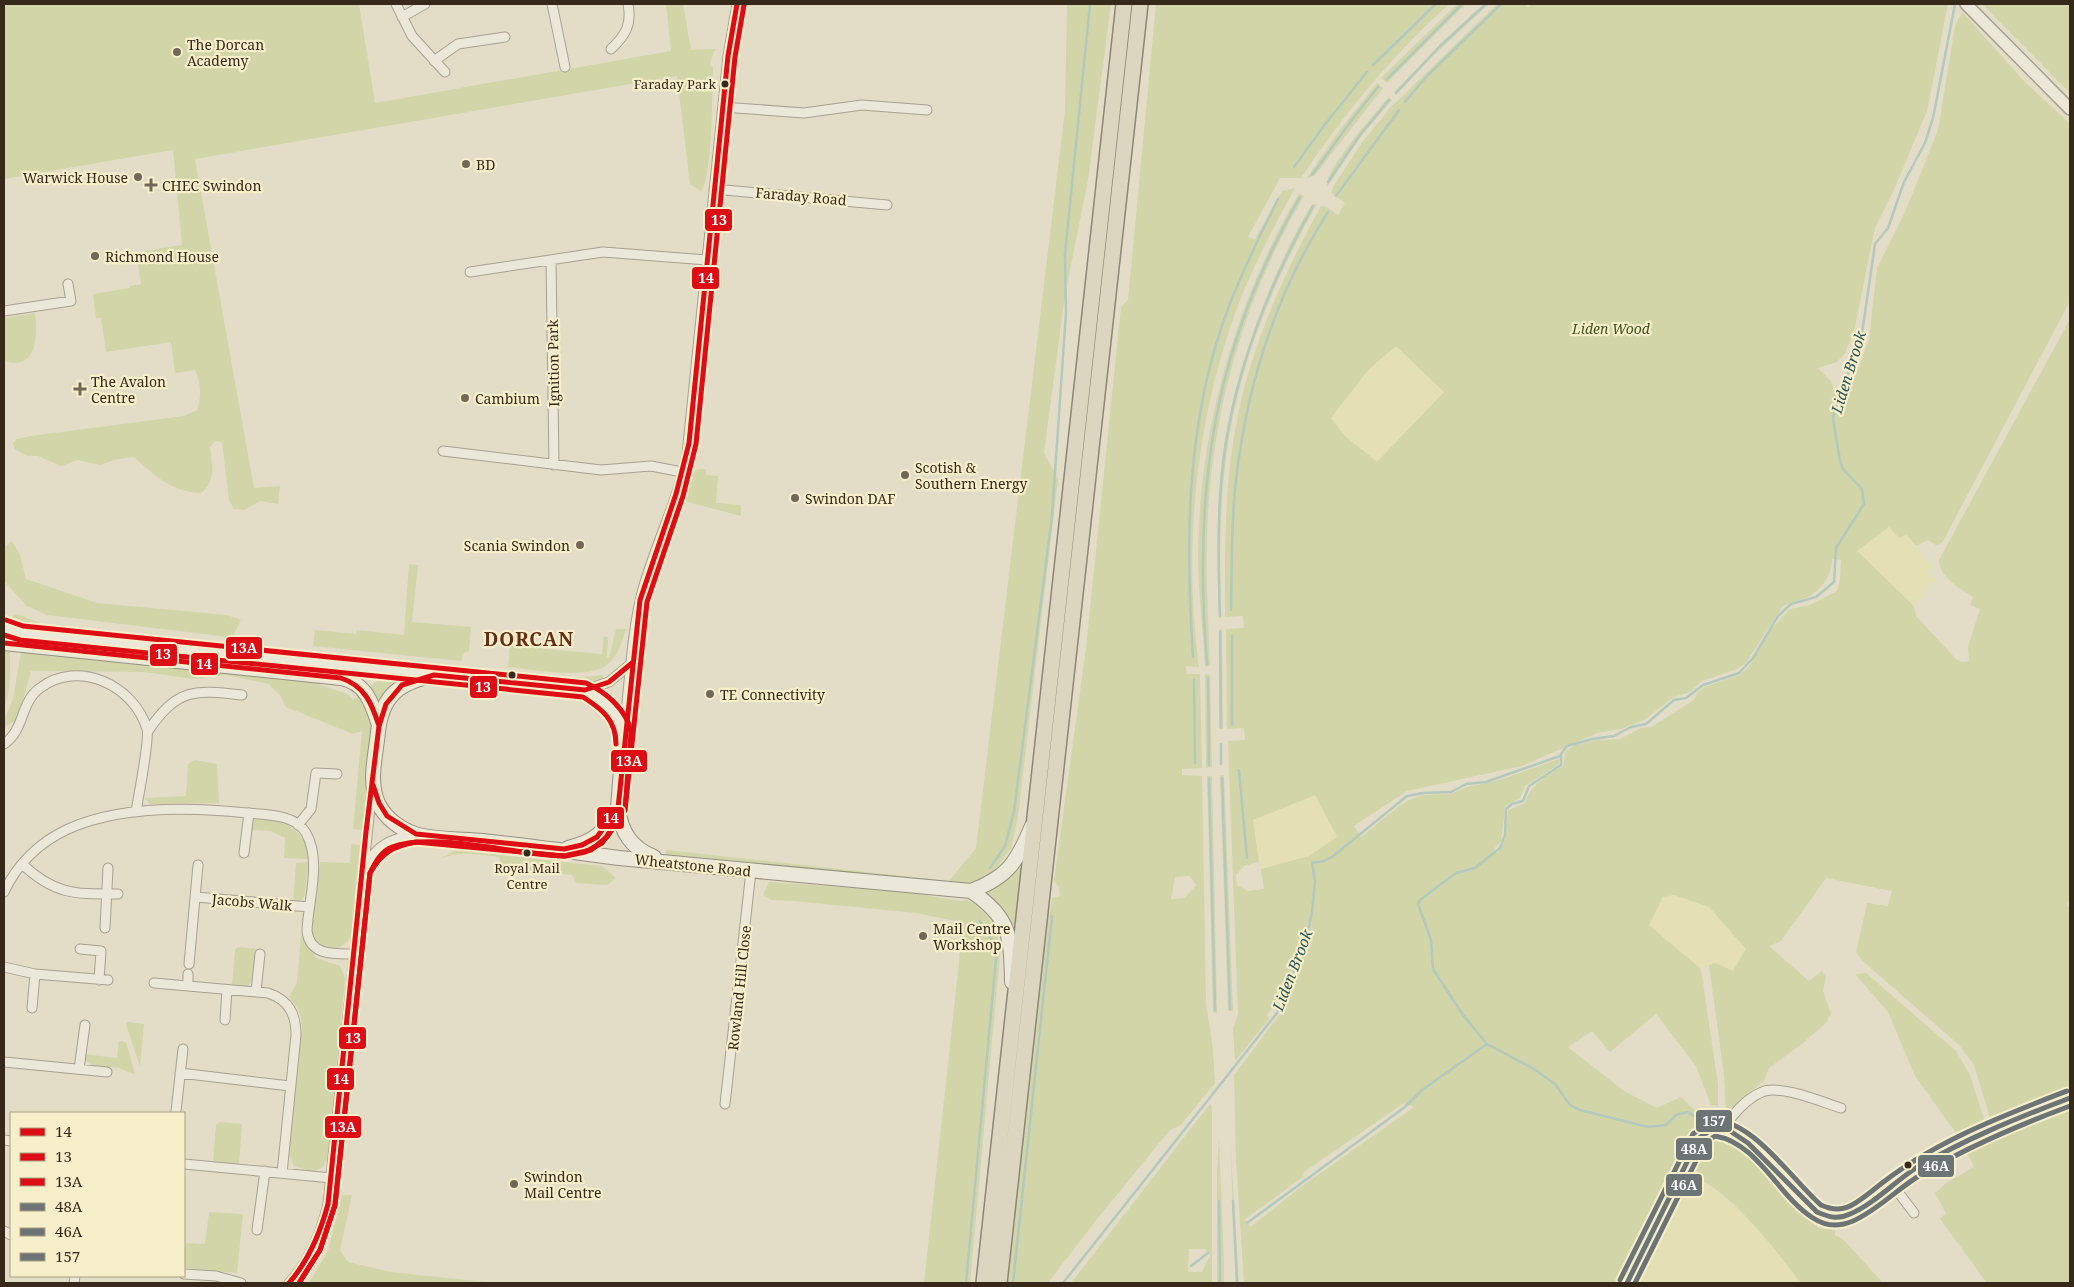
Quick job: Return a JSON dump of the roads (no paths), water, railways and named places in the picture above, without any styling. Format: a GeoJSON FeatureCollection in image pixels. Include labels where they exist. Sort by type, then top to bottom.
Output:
{"type":"FeatureCollection","features":[{"type":"Feature","properties":{"kind":"highway"},"geometry":{"type":"LineString","coordinates":[[984,1283],[1124,4]]}},
{"type":"Feature","properties":{"kind":"highway"},"geometry":{"type":"LineString","coordinates":[[1000,1283],[1140,4]]}},
{"type":"Feature","properties":{"kind":"main road"},"geometry":{"type":"LineString","coordinates":[[4,627],[21,633],[423,672],[434,675],[585,690],[610,707],[621,722],[624,731],[618,808],[620,823],[630,843],[642,852],[667,862]]}},
{"type":"Feature","properties":{"kind":"main road"},"geometry":{"type":"LineString","coordinates":[[4,643],[341,678],[352,681],[366,693],[373,705],[379,726]]}},
{"type":"Feature","properties":{"kind":"main road"},"geometry":{"type":"LineString","coordinates":[[373,785],[379,726],[386,704],[394,692],[409,681],[434,675]]}},
{"type":"Feature","properties":{"kind":"main road","name":"Wheatstone Road"},"geometry":{"type":"LineString","coordinates":[[373,785],[377,801],[385,814],[398,825],[416,834],[750,871],[971,891]]}},
{"type":"Feature","properties":{"kind":"main road"},"geometry":{"type":"LineString","coordinates":[[564,850],[582,845],[597,837],[618,808]]}},
{"type":"Feature","properties":{"kind":"main road"},"geometry":{"type":"LineString","coordinates":[[1013,1014],[1008,932],[995,910],[971,891],[994,881],[1010,868],[1021,852],[1035,818]]}},
{"type":"Feature","properties":{"kind":"street"},"geometry":{"type":"LineString","coordinates":[[396,4],[412,36],[445,72]]}},
{"type":"Feature","properties":{"kind":"street"},"geometry":{"type":"LineString","coordinates":[[402,17],[426,4]]}},
{"type":"Feature","properties":{"kind":"street"},"geometry":{"type":"LineString","coordinates":[[552,4],[566,67]]}},
{"type":"Feature","properties":{"kind":"street"},"geometry":{"type":"LineString","coordinates":[[611,49],[620,40],[628,27],[630,13],[628,4]]}},
{"type":"Feature","properties":{"kind":"street"},"geometry":{"type":"LineString","coordinates":[[624,731],[643,589],[682,472],[690,429],[714,188],[737,4]]}},
{"type":"Feature","properties":{"kind":"street"},"geometry":{"type":"LineString","coordinates":[[1966,4],[2070,109]]}},
{"type":"Feature","properties":{"kind":"street"},"geometry":{"type":"LineString","coordinates":[[434,61],[458,44],[505,36]]}},
{"type":"Feature","properties":{"kind":"street"},"geometry":{"type":"LineString","coordinates":[[620,40],[626,48]]}},
{"type":"Feature","properties":{"kind":"street"},"geometry":{"type":"LineString","coordinates":[[723,108],[797,113],[862,105],[927,110]]}},
{"type":"Feature","properties":{"kind":"street","name":"Faraday Road"},"geometry":{"type":"LineString","coordinates":[[714,188],[887,205]]}},
{"type":"Feature","properties":{"kind":"street"},"geometry":{"type":"LineString","coordinates":[[470,272],[612,252],[707,260]]}},
{"type":"Feature","properties":{"kind":"street","name":"Ignition Park"},"geometry":{"type":"LineString","coordinates":[[551,260],[554,465]]}},
{"type":"Feature","properties":{"kind":"street"},"geometry":{"type":"LineString","coordinates":[[4,311],[71,301],[68,284]]}},
{"type":"Feature","properties":{"kind":"street"},"geometry":{"type":"LineString","coordinates":[[443,450],[601,470],[651,466],[682,472]]}},
{"type":"Feature","properties":{"kind":"street"},"geometry":{"type":"LineString","coordinates":[[585,690],[609,682],[632,663]]}},
{"type":"Feature","properties":{"kind":"street"},"geometry":{"type":"LineString","coordinates":[[4,744],[15,734],[24,716],[28,700],[38,689],[68,676],[101,680],[120,690],[134,705],[148,731]]}},
{"type":"Feature","properties":{"kind":"street"},"geometry":{"type":"LineString","coordinates":[[136,812],[148,731],[162,711],[178,698],[211,692],[242,695]]}},
{"type":"Feature","properties":{"kind":"street"},"geometry":{"type":"LineString","coordinates":[[298,825],[310,809],[316,773],[337,774]]}},
{"type":"Feature","properties":{"kind":"street"},"geometry":{"type":"LineString","coordinates":[[289,1283],[304,1266],[317,1240],[328,1204],[366,832],[373,785]]}},
{"type":"Feature","properties":{"kind":"street"},"geometry":{"type":"LineString","coordinates":[[4,892],[22,864],[43,843],[70,828],[136,812],[188,808],[284,817],[298,825],[306,833],[313,860],[307,931],[309,940],[314,947],[325,952],[354,954]]}},
{"type":"Feature","properties":{"kind":"street"},"geometry":{"type":"LineString","coordinates":[[244,853],[249,813]]}},
{"type":"Feature","properties":{"kind":"street","name":"Wheatstone Road"},"geometry":{"type":"LineString","coordinates":[[363,871],[370,858],[382,844],[395,838],[416,834]]}},
{"type":"Feature","properties":{"kind":"street"},"geometry":{"type":"LineString","coordinates":[[22,864],[36,878],[52,888],[73,892],[118,894]]}},
{"type":"Feature","properties":{"kind":"street","name":"Jacobs Walk"},"geometry":{"type":"LineString","coordinates":[[188,986],[198,865]]}},
{"type":"Feature","properties":{"kind":"street"},"geometry":{"type":"LineString","coordinates":[[105,928],[108,868]]}},
{"type":"Feature","properties":{"kind":"street","name":"Rowland Hill Close"},"geometry":{"type":"LineString","coordinates":[[725,1104],[750,871]]}},
{"type":"Feature","properties":{"kind":"street","name":"Jacobs Walk"},"geometry":{"type":"LineString","coordinates":[[196,898],[309,907]]}},
{"type":"Feature","properties":{"kind":"street"},"geometry":{"type":"LineString","coordinates":[[4,967],[35,974],[103,980],[101,951],[80,949]]}},
{"type":"Feature","properties":{"kind":"street"},"geometry":{"type":"LineString","coordinates":[[256,992],[260,954]]}},
{"type":"Feature","properties":{"kind":"street"},"geometry":{"type":"LineString","coordinates":[[32,1008],[35,974]]}},
{"type":"Feature","properties":{"kind":"street"},"geometry":{"type":"LineString","coordinates":[[154,983],[256,992],[277,996],[287,1002],[291,1008],[296,1028],[282,1173]]}},
{"type":"Feature","properties":{"kind":"street"},"geometry":{"type":"LineString","coordinates":[[225,1020],[227,990]]}},
{"type":"Feature","properties":{"kind":"street"},"geometry":{"type":"LineString","coordinates":[[79,1069],[85,1025]]}},
{"type":"Feature","properties":{"kind":"street"},"geometry":{"type":"LineString","coordinates":[[176,1111],[183,1049]]}},
{"type":"Feature","properties":{"kind":"street"},"geometry":{"type":"LineString","coordinates":[[4,1062],[107,1072]]}},
{"type":"Feature","properties":{"kind":"street"},"geometry":{"type":"LineString","coordinates":[[180,1073],[290,1086]]}},
{"type":"Feature","properties":{"kind":"street"},"geometry":{"type":"LineString","coordinates":[[1722,1129],[1749,1100],[1768,1090],[1782,1090],[1841,1108]]}},
{"type":"Feature","properties":{"kind":"street"},"geometry":{"type":"LineString","coordinates":[[1627,1283],[1699,1138],[1709,1130],[1722,1129],[1742,1138],[1769,1163],[1802,1201],[1825,1217],[1837,1218],[1851,1214],[1892,1184],[1978,1133],[2070,1098]]}},
{"type":"Feature","properties":{"kind":"street"},"geometry":{"type":"LineString","coordinates":[[185,1164],[332,1178]]}},
{"type":"Feature","properties":{"kind":"street"},"geometry":{"type":"LineString","coordinates":[[257,1230],[265,1171]]}},
{"type":"Feature","properties":{"kind":"street"},"geometry":{"type":"LineString","coordinates":[[1892,1184],[1914,1213]]}},
{"type":"Feature","properties":{"kind":"street"},"geometry":{"type":"LineString","coordinates":[[194,1279],[228,1278],[241,1283]]}},
{"type":"Feature","properties":{"kind":"waterway"},"geometry":{"type":"LineString","coordinates":[[990,868],[1005,846],[1014,812],[1052,516],[1066,313],[1065,254],[1090,4]]}},
{"type":"Feature","properties":{"kind":"waterway"},"geometry":{"type":"LineString","coordinates":[[1373,65],[1436,4]]}},
{"type":"Feature","properties":{"kind":"waterway"},"geometry":{"type":"LineString","coordinates":[[1387,79],[1462,4]]}},
{"type":"Feature","properties":{"kind":"waterway"},"geometry":{"type":"LineString","coordinates":[[1396,93],[1440,46],[1486,4]]}},
{"type":"Feature","properties":{"kind":"waterway"},"geometry":{"type":"LineString","coordinates":[[1405,102],[1427,76],[1501,4]]}},
{"type":"Feature","properties":{"kind":"waterway","name":"Liden Brook"},"geometry":{"type":"LineString","coordinates":[[1698,1119],[1688,1112],[1676,1115],[1666,1125],[1648,1127],[1580,1110],[1570,1105],[1555,1084],[1534,1069],[1487,1044],[1463,1015],[1433,969],[1431,940],[1418,904],[1421,899],[1456,873],[1475,868],[1500,848],[1505,835],[1506,809],[1512,804],[1523,801],[1529,786],[1561,765],[1561,754],[1567,746],[1592,739],[1614,736],[1631,727],[1646,724],[1674,700],[1686,698],[1703,685],[1739,673],[1753,658],[1778,616],[1791,604],[1816,597],[1834,582],[1836,548],[1864,504],[1862,489],[1843,469],[1840,461],[1833,419],[1835,408],[1839,392],[1861,340],[1875,244],[1888,228],[1904,182],[1925,143],[1933,118],[1955,4]]}},
{"type":"Feature","properties":{"kind":"waterway"},"geometry":{"type":"LineString","coordinates":[[1294,167],[1367,72]]}},
{"type":"Feature","properties":{"kind":"waterway"},"geometry":{"type":"LineString","coordinates":[[1312,175],[1378,87]]}},
{"type":"Feature","properties":{"kind":"waterway"},"geometry":{"type":"LineString","coordinates":[[1328,182],[1360,135],[1389,100]]}},
{"type":"Feature","properties":{"kind":"waterway"},"geometry":{"type":"LineString","coordinates":[[1336,196],[1399,110]]}},
{"type":"Feature","properties":{"kind":"waterway"},"geometry":{"type":"LineString","coordinates":[[1207,664],[1203,600],[1203,539],[1207,480],[1215,423],[1228,366],[1246,310],[1270,254],[1300,197]]}},
{"type":"Feature","properties":{"kind":"waterway"},"geometry":{"type":"LineString","coordinates":[[1193,657],[1189,568],[1190,523],[1192,479],[1204,392],[1229,306],[1246,265],[1278,199]]}},
{"type":"Feature","properties":{"kind":"waterway"},"geometry":{"type":"LineString","coordinates":[[1220,616],[1219,511],[1222,469],[1238,384],[1247,353],[1270,293],[1283,263],[1313,206]]}},
{"type":"Feature","properties":{"kind":"waterway"},"geometry":{"type":"LineString","coordinates":[[1231,610],[1234,496],[1241,445],[1256,375],[1279,307],[1293,275],[1328,212]]}},
{"type":"Feature","properties":{"kind":"waterway"},"geometry":{"type":"LineString","coordinates":[[1220,632],[1221,727]]}},
{"type":"Feature","properties":{"kind":"waterway"},"geometry":{"type":"LineString","coordinates":[[1232,636],[1232,725]]}},
{"type":"Feature","properties":{"kind":"waterway"},"geometry":{"type":"LineString","coordinates":[[1208,678],[1209,765]]}},
{"type":"Feature","properties":{"kind":"waterway"},"geometry":{"type":"LineString","coordinates":[[1194,680],[1195,763]]}},
{"type":"Feature","properties":{"kind":"waterway"},"geometry":{"type":"LineString","coordinates":[[1221,744],[1221,764]]}},
{"type":"Feature","properties":{"kind":"waterway","name":"Liden Brook"},"geometry":{"type":"LineString","coordinates":[[1063,1283],[1277,1013],[1303,950],[1312,913],[1315,881],[1312,863],[1324,861],[1332,857],[1407,796],[1423,793],[1451,792],[1466,784],[1486,782],[1560,756]]}},
{"type":"Feature","properties":{"kind":"waterway"},"geometry":{"type":"LineString","coordinates":[[1239,770],[1247,858]]}},
{"type":"Feature","properties":{"kind":"waterway"},"geometry":{"type":"LineString","coordinates":[[1222,778],[1230,1009]]}},
{"type":"Feature","properties":{"kind":"waterway"},"geometry":{"type":"LineString","coordinates":[[1209,779],[1215,1010]]}},
{"type":"Feature","properties":{"kind":"waterway"},"geometry":{"type":"LineString","coordinates":[[1013,1283],[1052,916]]}},
{"type":"Feature","properties":{"kind":"waterway"},"geometry":{"type":"LineString","coordinates":[[966,1283],[997,948],[980,921]]}},
{"type":"Feature","properties":{"kind":"waterway"},"geometry":{"type":"LineString","coordinates":[[1247,1223],[1405,1107],[1422,1090],[1487,1044]]}},
{"type":"Feature","properties":{"kind":"waterway"},"geometry":{"type":"LineString","coordinates":[[1219,1201],[1220,1283]]}},
{"type":"Feature","properties":{"kind":"waterway"},"geometry":{"type":"LineString","coordinates":[[1233,1201],[1237,1283]]}},
{"type":"Feature","properties":{"kind":"waterway"},"geometry":{"type":"LineString","coordinates":[[1191,1266],[1208,1253]]}},
{"type":"Feature","properties":{"kind":"place","name":"The Dorcan Academy"},"geometry":{"type":"Point","coordinates":[177,52]}},
{"type":"Feature","properties":{"kind":"place","name":"Faraday Park"},"geometry":{"type":"Point","coordinates":[725,84]}},
{"type":"Feature","properties":{"kind":"place","name":"BD"},"geometry":{"type":"Point","coordinates":[466,164]}},
{"type":"Feature","properties":{"kind":"place","name":"Warwick House"},"geometry":{"type":"Point","coordinates":[138,177]}},
{"type":"Feature","properties":{"kind":"place","name":"CHEC Swindon"},"geometry":{"type":"Point","coordinates":[151,185]}},
{"type":"Feature","properties":{"kind":"place","name":"Richmond House"},"geometry":{"type":"Point","coordinates":[95,256]}},
{"type":"Feature","properties":{"kind":"place","name":"The Avalon Centre"},"geometry":{"type":"Point","coordinates":[80,389]}},
{"type":"Feature","properties":{"kind":"place","name":"Cambium"},"geometry":{"type":"Point","coordinates":[465,398]}},
{"type":"Feature","properties":{"kind":"place","name":"Scotish & Southern Energy"},"geometry":{"type":"Point","coordinates":[905,475]}},
{"type":"Feature","properties":{"kind":"place","name":"Swindon DAF"},"geometry":{"type":"Point","coordinates":[795,498]}},
{"type":"Feature","properties":{"kind":"place","name":"Scania Swindon"},"geometry":{"type":"Point","coordinates":[580,545]}},
{"type":"Feature","properties":{"kind":"place","name":"TE Connectivity"},"geometry":{"type":"Point","coordinates":[710,694]}},
{"type":"Feature","properties":{"kind":"place","name":"Royal Mail Centre"},"geometry":{"type":"Point","coordinates":[527,853]}},
{"type":"Feature","properties":{"kind":"place","name":"Mail Centre Workshop"},"geometry":{"type":"Point","coordinates":[923,936]}},
{"type":"Feature","properties":{"kind":"place","name":"Swindon Mail Centre"},"geometry":{"type":"Point","coordinates":[514,1184]}},
{"type":"Feature","properties":{"kind":"district","name":"DORCAN"},"geometry":{"type":"Point","coordinates":[529,639]}},
{"type":"Feature","properties":{"kind":"park label","name":"Liden Wood"},"geometry":{"type":"Point","coordinates":[1611,328]}}]}
